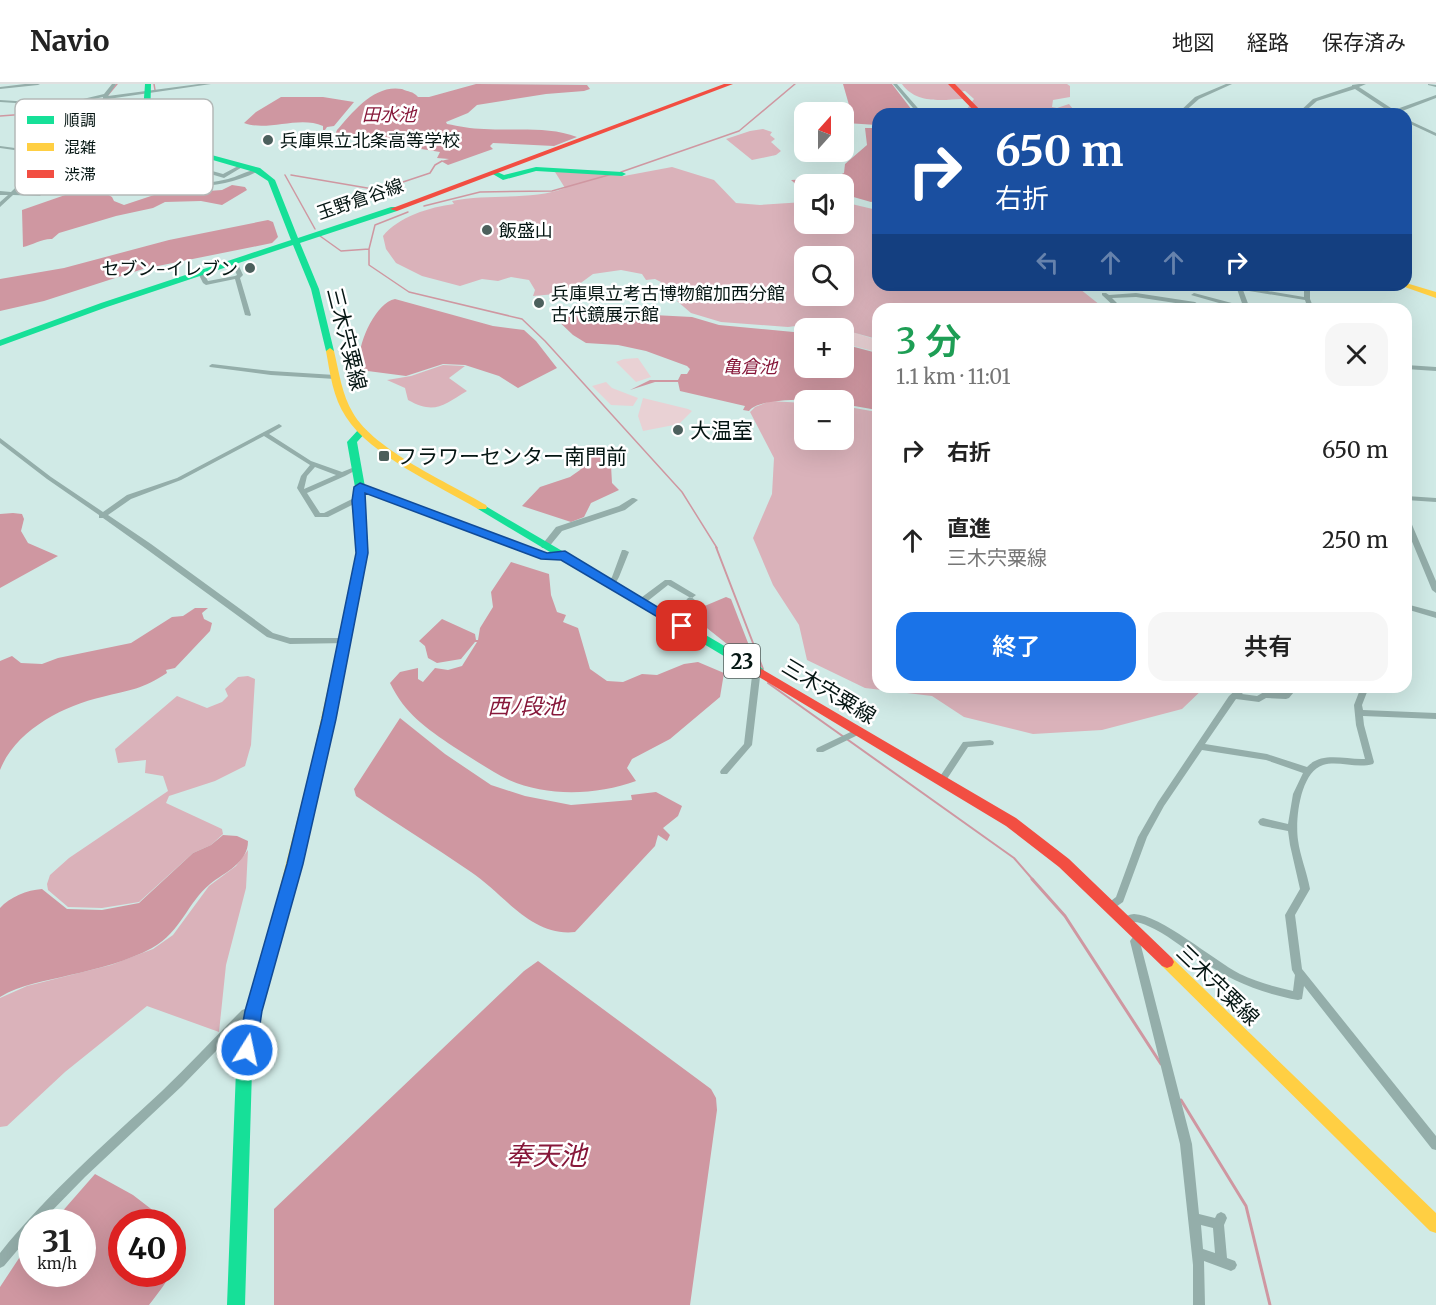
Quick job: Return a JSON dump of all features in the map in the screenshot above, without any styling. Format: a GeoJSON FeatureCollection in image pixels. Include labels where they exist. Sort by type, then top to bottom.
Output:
{"type":"FeatureCollection","features":[{"type":"Feature","properties":{"kind":"main road","name":"玉野倉谷線"},"geometry":{"type":"LineString","coordinates":[[0,342],[295,242],[544,154],[730,84]]}},
{"type":"Feature","properties":{"kind":"main road"},"geometry":{"type":"LineString","coordinates":[[951,84],[975,108]]}},
{"type":"Feature","properties":{"kind":"main road"},"geometry":{"type":"LineString","coordinates":[[213,163],[257,170]]}},
{"type":"Feature","properties":{"kind":"main road","name":"三木宍粟線"},"geometry":{"type":"LineString","coordinates":[[257,170],[271,180],[315,289],[343,404],[362,431],[381,447],[545,546],[1011,822],[1040,844],[1110,907],[1436,1225]]}},
{"type":"Feature","properties":{"kind":"main road"},"geometry":{"type":"LineString","coordinates":[[495,173],[503,178],[536,170],[622,174]]}},
{"type":"Feature","properties":{"kind":"main road"},"geometry":{"type":"LineString","coordinates":[[1412,288],[1436,295]]}},
{"type":"Feature","properties":{"kind":"main road"},"geometry":{"type":"LineString","coordinates":[[236,1305],[244,1070],[254,1011],[295,864],[329,719],[362,553],[357,468],[352,442],[362,431]]}},
{"type":"Feature","properties":{"kind":"street"},"geometry":{"type":"LineString","coordinates":[[0,88],[38,84]]}},
{"type":"Feature","properties":{"kind":"street"},"geometry":{"type":"LineString","coordinates":[[106,97],[114,84]]}},
{"type":"Feature","properties":{"kind":"street"},"geometry":{"type":"LineString","coordinates":[[95,99],[149,89],[209,84]]}},
{"type":"Feature","properties":{"kind":"street"},"geometry":{"type":"LineString","coordinates":[[896,84],[916,108]]}},
{"type":"Feature","properties":{"kind":"street"},"geometry":{"type":"LineString","coordinates":[[1186,108],[1218,85],[1230,84]]}},
{"type":"Feature","properties":{"kind":"street"},"geometry":{"type":"LineString","coordinates":[[1306,108],[1315,100],[1364,84]]}},
{"type":"Feature","properties":{"kind":"street"},"geometry":{"type":"LineString","coordinates":[[1430,84],[1436,86]]}},
{"type":"Feature","properties":{"kind":"street"},"geometry":{"type":"LineString","coordinates":[[1353,86],[1387,108]]}},
{"type":"Feature","properties":{"kind":"street"},"geometry":{"type":"LineString","coordinates":[[1407,108],[1436,96]]}},
{"type":"Feature","properties":{"kind":"street"},"geometry":{"type":"LineString","coordinates":[[0,101],[15,102]]}},
{"type":"Feature","properties":{"kind":"street"},"geometry":{"type":"LineString","coordinates":[[1412,123],[1436,135]]}},
{"type":"Feature","properties":{"kind":"street"},"geometry":{"type":"LineString","coordinates":[[0,147],[15,150]]}},
{"type":"Feature","properties":{"kind":"street"},"geometry":{"type":"LineString","coordinates":[[213,170],[224,176],[242,166]]}},
{"type":"Feature","properties":{"kind":"street"},"geometry":{"type":"LineString","coordinates":[[214,185],[242,178],[257,170]]}},
{"type":"Feature","properties":{"kind":"street"},"geometry":{"type":"LineString","coordinates":[[0,205],[15,191]]}},
{"type":"Feature","properties":{"kind":"street"},"geometry":{"type":"LineString","coordinates":[[0,193],[15,194]]}},
{"type":"Feature","properties":{"kind":"street"},"geometry":{"type":"LineString","coordinates":[[234,262],[240,275],[238,276],[248,315]]}},
{"type":"Feature","properties":{"kind":"street"},"geometry":{"type":"LineString","coordinates":[[201,273],[206,283],[238,276]]}},
{"type":"Feature","properties":{"kind":"street"},"geometry":{"type":"LineString","coordinates":[[1194,291],[1195,303]]}},
{"type":"Feature","properties":{"kind":"street"},"geometry":{"type":"LineString","coordinates":[[1253,291],[1307,299]]}},
{"type":"Feature","properties":{"kind":"street"},"geometry":{"type":"LineString","coordinates":[[1307,291],[1309,303]]}},
{"type":"Feature","properties":{"kind":"street"},"geometry":{"type":"LineString","coordinates":[[1114,303],[1106,295],[1136,295],[1176,303]]}},
{"type":"Feature","properties":{"kind":"street"},"geometry":{"type":"LineString","coordinates":[[1194,296],[1223,303]]}},
{"type":"Feature","properties":{"kind":"street"},"geometry":{"type":"LineString","coordinates":[[212,366],[335,377]]}},
{"type":"Feature","properties":{"kind":"street"},"geometry":{"type":"LineString","coordinates":[[1412,367],[1436,369]]}},
{"type":"Feature","properties":{"kind":"street"},"geometry":{"type":"LineString","coordinates":[[102,516],[129,497],[179,479],[279,426]]}},
{"type":"Feature","properties":{"kind":"street"},"geometry":{"type":"LineString","coordinates":[[265,434],[314,464],[343,475]]}},
{"type":"Feature","properties":{"kind":"street"},"geometry":{"type":"LineString","coordinates":[[0,440],[102,516],[148,546],[270,635],[290,641],[344,641]]}},
{"type":"Feature","properties":{"kind":"street"},"geometry":{"type":"LineString","coordinates":[[314,464],[300,484],[318,515],[325,515],[359,493],[546,557],[557,557],[561,554]]}},
{"type":"Feature","properties":{"kind":"street"},"geometry":{"type":"LineString","coordinates":[[303,492],[357,468]]}},
{"type":"Feature","properties":{"kind":"street"},"geometry":{"type":"LineString","coordinates":[[1412,498],[1436,500]]}},
{"type":"Feature","properties":{"kind":"street"},"geometry":{"type":"LineString","coordinates":[[545,546],[559,529],[622,508],[634,500]]}},
{"type":"Feature","properties":{"kind":"street"},"geometry":{"type":"LineString","coordinates":[[1412,534],[1436,590]]}},
{"type":"Feature","properties":{"kind":"street"},"geometry":{"type":"LineString","coordinates":[[611,584],[618,574],[618,563],[625,552]]}},
{"type":"Feature","properties":{"kind":"street"},"geometry":{"type":"LineString","coordinates":[[641,602],[668,582],[691,597],[681,610],[687,620],[682,626]]}},
{"type":"Feature","properties":{"kind":"street"},"geometry":{"type":"LineString","coordinates":[[1412,609],[1436,615]]}},
{"type":"Feature","properties":{"kind":"street"},"geometry":{"type":"LineString","coordinates":[[724,772],[748,745],[756,676],[759,672]]}},
{"type":"Feature","properties":{"kind":"street"},"geometry":{"type":"LineString","coordinates":[[1110,907],[1120,899],[1143,837],[1162,803],[1237,693]]}},
{"type":"Feature","properties":{"kind":"street"},"geometry":{"type":"LineString","coordinates":[[1234,696],[1259,699],[1264,695],[1286,696],[1289,693]]}},
{"type":"Feature","properties":{"kind":"street"},"geometry":{"type":"LineString","coordinates":[[1124,921],[1133,918],[1150,922],[1240,981],[1298,996],[1300,974],[1290,915],[1305,889],[1293,829],[1297,795],[1308,771],[1324,761],[1370,762],[1360,725],[1361,713],[1358,705],[1363,693]]}},
{"type":"Feature","properties":{"kind":"street"},"geometry":{"type":"LineString","coordinates":[[1361,713],[1436,717]]}},
{"type":"Feature","properties":{"kind":"street"},"geometry":{"type":"LineString","coordinates":[[820,750],[859,731]]}},
{"type":"Feature","properties":{"kind":"street"},"geometry":{"type":"LineString","coordinates":[[942,780],[966,744],[990,743]]}},
{"type":"Feature","properties":{"kind":"street"},"geometry":{"type":"LineString","coordinates":[[1202,747],[1267,757],[1308,771]]}},
{"type":"Feature","properties":{"kind":"street"},"geometry":{"type":"LineString","coordinates":[[1263,822],[1293,829]]}},
{"type":"Feature","properties":{"kind":"street"},"geometry":{"type":"LineString","coordinates":[[1139,936],[1135,941],[1186,1144],[1198,1253],[1199,1305]]}},
{"type":"Feature","properties":{"kind":"street"},"geometry":{"type":"LineString","coordinates":[[1300,974],[1436,1145]]}},
{"type":"Feature","properties":{"kind":"street"},"geometry":{"type":"LineString","coordinates":[[0,1262],[27,1227],[78,1176],[169,1091],[246,1013],[254,1011]]}},
{"type":"Feature","properties":{"kind":"street"},"geometry":{"type":"LineString","coordinates":[[1194,1218],[1220,1221],[1226,1263],[1198,1253]]}},
{"type":"Feature","properties":{"kind":"shaded area"},"geometry":{"type":"Polygon","coordinates":[[[902,84],[1067,84],[1070,86],[1070,97],[1053,100],[1052,107],[1057,108],[968,108],[974,99],[965,91],[958,92],[963,99],[946,100],[922,98],[902,84]]]}},
{"type":"Feature","properties":{"kind":"shaded area"},"geometry":{"type":"Polygon","coordinates":[[[1069,104],[1072,108],[1057,108],[1069,104]]]}},
{"type":"Feature","properties":{"kind":"shaded area"},"geometry":{"type":"Polygon","coordinates":[[[763,129],[772,132],[770,135],[775,139],[771,142],[781,151],[776,155],[752,160],[726,139],[750,131],[763,129]]]}},
{"type":"Feature","properties":{"kind":"shaded area"},"geometry":{"type":"Polygon","coordinates":[[[672,167],[714,180],[736,203],[760,205],[794,203],[794,234],[854,234],[854,205],[872,209],[872,291],[1082,291],[1098,303],[872,303],[872,338],[854,333],[854,318],[794,318],[794,326],[788,327],[721,322],[691,313],[677,301],[696,300],[659,286],[661,282],[655,279],[646,280],[642,274],[621,270],[593,274],[567,293],[533,296],[535,290],[529,280],[511,277],[498,281],[482,279],[460,286],[422,276],[396,263],[386,249],[383,236],[389,229],[406,218],[425,210],[454,204],[452,201],[481,197],[525,196],[565,188],[555,172],[613,173],[624,176],[672,167]]]}},
{"type":"Feature","properties":{"kind":"shaded area"},"geometry":{"type":"Polygon","coordinates":[[[854,333],[872,338],[872,351],[854,346],[854,333]]]}},
{"type":"Feature","properties":{"kind":"shaded area"},"geometry":{"type":"Polygon","coordinates":[[[638,358],[651,377],[636,382],[616,362],[638,358]]]}},
{"type":"Feature","properties":{"kind":"shaded area"},"geometry":{"type":"Polygon","coordinates":[[[443,365],[465,366],[449,378],[467,391],[439,406],[425,407],[408,400],[405,388],[387,380],[411,376],[443,365]]]}},
{"type":"Feature","properties":{"kind":"shaded area"},"geometry":{"type":"Polygon","coordinates":[[[606,382],[612,388],[638,398],[633,406],[611,405],[592,386],[606,382]]]}},
{"type":"Feature","properties":{"kind":"shaded area"},"geometry":{"type":"Polygon","coordinates":[[[643,398],[692,411],[679,424],[643,431],[638,416],[643,398]]]}},
{"type":"Feature","properties":{"kind":"shaded area"},"geometry":{"type":"Polygon","coordinates":[[[770,401],[794,402],[794,450],[854,450],[854,408],[872,411],[872,689],[865,688],[807,660],[799,625],[773,585],[753,538],[772,494],[774,458],[750,412],[755,407],[770,401]]]}},
{"type":"Feature","properties":{"kind":"shaded area"},"geometry":{"type":"Polygon","coordinates":[[[248,676],[255,679],[251,745],[245,766],[215,781],[169,796],[166,803],[222,829],[223,834],[211,845],[193,853],[139,902],[102,908],[68,907],[48,890],[50,875],[69,858],[168,791],[163,776],[145,773],[146,760],[118,763],[115,749],[177,696],[207,708],[222,702],[228,696],[225,689],[238,677],[248,676]]]}},
{"type":"Feature","properties":{"kind":"shaded area"},"geometry":{"type":"Polygon","coordinates":[[[907,693],[1199,693],[1182,709],[1102,730],[1033,734],[964,717],[932,696],[907,693]]]}},
{"type":"Feature","properties":{"kind":"shaded area"},"geometry":{"type":"Polygon","coordinates":[[[248,850],[246,888],[226,965],[219,1032],[147,1006],[65,1072],[7,1126],[0,1127],[0,998],[27,986],[111,965],[153,949],[173,935],[209,886],[236,866],[248,850]]]}},
{"type":"Feature","properties":{"kind":"water","name":"田水池"},"geometry":{"type":"Polygon","coordinates":[[[476,84],[591,85],[587,85],[590,89],[584,91],[546,94],[477,105],[468,113],[446,122],[474,128],[555,131],[577,137],[554,146],[493,143],[490,146],[493,149],[448,165],[441,161],[449,159],[437,158],[440,152],[335,135],[357,108],[382,91],[402,89],[418,97],[429,97],[476,84]]]}},
{"type":"Feature","properties":{"kind":"water"},"geometry":{"type":"Polygon","coordinates":[[[843,84],[892,84],[910,108],[872,108],[872,125],[854,124],[854,102],[848,102],[843,84]]]}},
{"type":"Feature","properties":{"kind":"water"},"geometry":{"type":"Polygon","coordinates":[[[281,97],[323,97],[354,102],[334,126],[327,127],[325,130],[323,126],[304,122],[263,126],[244,123],[256,112],[281,97]]]}},
{"type":"Feature","properties":{"kind":"water"},"geometry":{"type":"Polygon","coordinates":[[[865,128],[872,128],[872,202],[854,197],[854,174],[842,174],[844,173],[845,164],[854,162],[854,156],[867,145],[865,128]]]}},
{"type":"Feature","properties":{"kind":"water"},"geometry":{"type":"Polygon","coordinates":[[[232,185],[245,187],[247,190],[222,205],[201,201],[165,202],[153,208],[59,233],[52,239],[23,247],[22,210],[65,195],[109,195],[114,201],[124,205],[154,195],[213,195],[213,191],[222,190],[232,185]]]}},
{"type":"Feature","properties":{"kind":"water"},"geometry":{"type":"Polygon","coordinates":[[[268,220],[273,222],[278,237],[272,243],[143,269],[44,301],[0,311],[0,279],[64,268],[169,240],[268,220]]]}},
{"type":"Feature","properties":{"kind":"water"},"geometry":{"type":"Polygon","coordinates":[[[395,299],[493,326],[524,330],[536,341],[557,368],[518,388],[499,376],[465,365],[443,364],[406,376],[360,370],[360,351],[367,329],[380,309],[387,302],[395,299]]]}},
{"type":"Feature","properties":{"kind":"water","name":"亀倉池"},"geometry":{"type":"Polygon","coordinates":[[[576,311],[692,317],[719,325],[794,332],[794,378],[854,378],[854,347],[872,352],[872,409],[854,406],[854,390],[794,390],[794,400],[766,403],[755,406],[749,411],[743,410],[745,406],[680,391],[678,382],[655,382],[630,390],[650,380],[678,380],[681,374],[687,374],[690,369],[646,351],[618,345],[586,343],[573,335],[551,314],[576,311]]]}},
{"type":"Feature","properties":{"kind":"water"},"geometry":{"type":"Polygon","coordinates":[[[610,448],[612,483],[619,490],[591,503],[584,517],[571,522],[522,506],[540,487],[570,477],[580,470],[597,451],[610,448]]]}},
{"type":"Feature","properties":{"kind":"water"},"geometry":{"type":"Polygon","coordinates":[[[0,514],[22,514],[24,519],[21,531],[28,543],[58,556],[0,588],[0,514]]]}},
{"type":"Feature","properties":{"kind":"water","name":"西ﾉ段池"},"geometry":{"type":"Polygon","coordinates":[[[511,562],[549,574],[551,595],[557,612],[566,615],[563,622],[578,628],[590,669],[607,681],[623,682],[642,674],[657,675],[684,664],[698,662],[724,673],[720,697],[670,739],[632,759],[627,768],[636,781],[605,789],[572,792],[540,789],[509,780],[434,733],[409,712],[396,694],[390,683],[400,672],[418,668],[418,679],[423,682],[435,668],[448,670],[462,666],[477,642],[461,659],[437,663],[428,658],[425,646],[419,641],[442,619],[475,634],[478,640],[480,628],[493,607],[491,592],[511,562]]]}},
{"type":"Feature","properties":{"kind":"water"},"geometry":{"type":"Polygon","coordinates":[[[726,597],[731,599],[755,661],[727,644],[688,613],[726,597]]]}},
{"type":"Feature","properties":{"kind":"water"},"geometry":{"type":"Polygon","coordinates":[[[195,608],[208,608],[202,613],[204,619],[212,623],[210,631],[175,668],[166,670],[167,673],[143,686],[87,701],[42,722],[17,743],[0,770],[0,661],[12,656],[21,663],[42,664],[58,658],[131,643],[172,617],[183,616],[195,608]]]}},
{"type":"Feature","properties":{"kind":"water"},"geometry":{"type":"Polygon","coordinates":[[[400,718],[445,754],[491,785],[525,796],[571,805],[632,800],[631,795],[656,792],[682,806],[678,816],[663,828],[670,835],[667,841],[658,835],[655,846],[575,932],[559,932],[545,928],[518,912],[471,872],[356,796],[354,789],[400,718]]]}},
{"type":"Feature","properties":{"kind":"water"},"geometry":{"type":"Polygon","coordinates":[[[223,835],[237,836],[248,841],[244,855],[235,866],[202,892],[162,941],[143,953],[123,961],[25,986],[0,997],[0,908],[14,897],[42,889],[67,909],[102,910],[139,903],[193,853],[211,845],[223,835]]]}},
{"type":"Feature","properties":{"kind":"water","name":"奉天池"},"geometry":{"type":"Polygon","coordinates":[[[538,961],[711,1089],[716,1098],[717,1110],[690,1305],[274,1305],[274,1209],[524,971],[538,961]]]}},
{"type":"Feature","properties":{"kind":"water"},"geometry":{"type":"Polygon","coordinates":[[[95,1174],[133,1195],[151,1209],[108,1209],[108,1287],[162,1287],[149,1305],[0,1305],[0,1287],[18,1260],[18,1287],[96,1287],[96,1209],[64,1209],[95,1174]]]}},
{"type":"Feature","properties":{"kind":"waterway"},"geometry":{"type":"LineString","coordinates":[[107,96],[117,84]]}},
{"type":"Feature","properties":{"kind":"waterway"},"geometry":{"type":"LineString","coordinates":[[154,84],[155,90]]}},
{"type":"Feature","properties":{"kind":"waterway"},"geometry":{"type":"LineString","coordinates":[[621,172],[739,131],[795,84]]}},
{"type":"Feature","properties":{"kind":"waterway"},"geometry":{"type":"LineString","coordinates":[[0,116],[15,115]]}},
{"type":"Feature","properties":{"kind":"waterway"},"geometry":{"type":"LineString","coordinates":[[291,175],[379,190],[430,173],[435,165],[442,161]]}},
{"type":"Feature","properties":{"kind":"waterway"},"geometry":{"type":"LineString","coordinates":[[424,206],[480,192],[552,191],[612,174]]}},
{"type":"Feature","properties":{"kind":"waterway"},"geometry":{"type":"LineString","coordinates":[[285,175],[315,229]]}},
{"type":"Feature","properties":{"kind":"waterway"},"geometry":{"type":"LineString","coordinates":[[369,249],[375,225],[408,212]]}},
{"type":"Feature","properties":{"kind":"waterway"},"geometry":{"type":"LineString","coordinates":[[320,236],[341,251],[369,249]]}},
{"type":"Feature","properties":{"kind":"waterway"},"geometry":{"type":"LineString","coordinates":[[369,249],[369,265],[409,292],[522,319],[545,341],[682,492],[717,548]]}},
{"type":"Feature","properties":{"kind":"waterway"},"geometry":{"type":"LineString","coordinates":[[716,547],[763,669]]}},
{"type":"Feature","properties":{"kind":"waterway"},"geometry":{"type":"LineString","coordinates":[[768,683],[1014,858],[1034,881]]}},
{"type":"Feature","properties":{"kind":"waterway"},"geometry":{"type":"LineString","coordinates":[[1032,879],[1065,916],[1161,1064]]}},
{"type":"Feature","properties":{"kind":"waterway"},"geometry":{"type":"LineString","coordinates":[[1181,1100],[1246,1206],[1270,1305]]}},
{"type":"Feature","properties":{"kind":"traffic: fast"},"geometry":{"type":"LineString","coordinates":[[147,99],[148,84]]}},
{"type":"Feature","properties":{"kind":"traffic: fast"},"geometry":{"type":"LineString","coordinates":[[213,158],[257,170],[271,180],[315,289],[330,351]]}},
{"type":"Feature","properties":{"kind":"traffic: fast"},"geometry":{"type":"LineString","coordinates":[[495,173],[503,178],[536,169],[622,174]]}},
{"type":"Feature","properties":{"kind":"traffic: fast"},"geometry":{"type":"LineString","coordinates":[[0,343],[104,305],[394,209]]}},
{"type":"Feature","properties":{"kind":"traffic: fast"},"geometry":{"type":"LineString","coordinates":[[359,570],[362,553],[358,501],[360,487],[352,442],[362,431]]}},
{"type":"Feature","properties":{"kind":"traffic: fast"},"geometry":{"type":"LineString","coordinates":[[482,507],[758,671]]}},
{"type":"Feature","properties":{"kind":"traffic: fast"},"geometry":{"type":"LineString","coordinates":[[236,1305],[244,1070],[254,1011],[267,966]]}},
{"type":"Feature","properties":{"kind":"traffic: slow"},"geometry":{"type":"LineString","coordinates":[[1412,288],[1436,295]]}},
{"type":"Feature","properties":{"kind":"traffic: slow"},"geometry":{"type":"LineString","coordinates":[[330,351],[343,402],[359,429],[430,478],[482,507]]}},
{"type":"Feature","properties":{"kind":"traffic: slow"},"geometry":{"type":"LineString","coordinates":[[267,966],[293,868],[359,570]]}},
{"type":"Feature","properties":{"kind":"traffic: slow"},"geometry":{"type":"LineString","coordinates":[[1167,962],[1436,1225]]}},
{"type":"Feature","properties":{"kind":"traffic: jam"},"geometry":{"type":"LineString","coordinates":[[394,209],[730,84]]}},
{"type":"Feature","properties":{"kind":"traffic: jam"},"geometry":{"type":"LineString","coordinates":[[951,84],[975,108]]}},
{"type":"Feature","properties":{"kind":"traffic: jam"},"geometry":{"type":"LineString","coordinates":[[758,671],[1011,822],[1064,863],[1167,962]]}},
{"type":"Feature","properties":{"kind":"place","name":"兵庫県立北条高等学校"},"geometry":{"type":"Point","coordinates":[268,140]}},
{"type":"Feature","properties":{"kind":"place","name":"飯盛山"},"geometry":{"type":"Point","coordinates":[487,230]}},
{"type":"Feature","properties":{"kind":"place","name":"セブン-イレブン"},"geometry":{"type":"Point","coordinates":[250,268]}},
{"type":"Feature","properties":{"kind":"place","name":"兵庫県立考古博物館加西分館 古代鏡展示館"},"geometry":{"type":"Point","coordinates":[539,303]}},
{"type":"Feature","properties":{"kind":"place","name":"大温室"},"geometry":{"type":"Point","coordinates":[678,430]}},
{"type":"Feature","properties":{"kind":"place","name":"フラワーセンター南門前"},"geometry":{"type":"Point","coordinates":[384,456]}},
{"type":"Feature","properties":{"kind":"route"},"geometry":{"type":"LineString","coordinates":[[247,1050],[254,1011],[295,864],[329,719],[362,553],[358,501],[360,487],[546,557],[557,557],[561,554],[682,626]]}}]}
